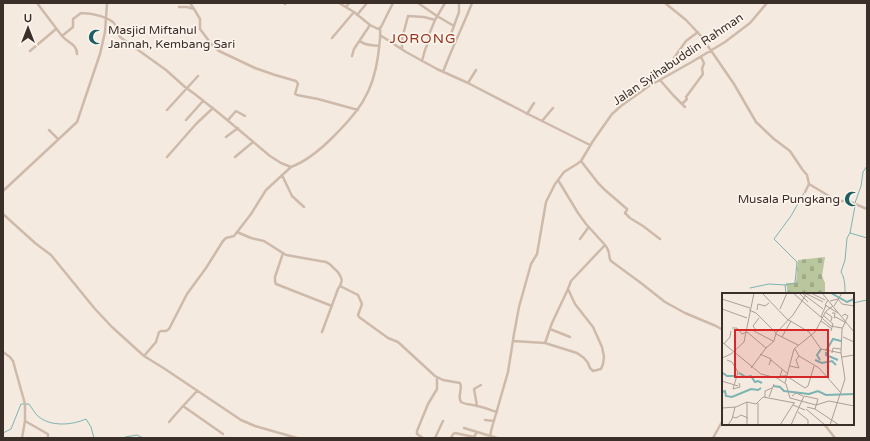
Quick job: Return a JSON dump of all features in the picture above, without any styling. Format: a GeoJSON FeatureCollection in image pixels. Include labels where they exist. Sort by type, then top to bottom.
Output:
{"type":"FeatureCollection","features":[{"type":"Feature","properties":{"kind":"street"},"geometry":{"type":"LineString","coordinates":[[37,3],[66,41],[76,47],[77,54]]}},
{"type":"Feature","properties":{"kind":"street"},"geometry":{"type":"LineString","coordinates":[[3,191],[75,124],[80,116],[98,61],[104,36],[107,3]]}},
{"type":"Feature","properties":{"kind":"street"},"geometry":{"type":"LineString","coordinates":[[190,3],[200,19],[200,29],[212,45],[219,51],[255,68],[296,81],[298,84],[296,95],[318,99],[358,110]]}},
{"type":"Feature","properties":{"kind":"street"},"geometry":{"type":"LineString","coordinates":[[339,3],[357,14],[370,25],[377,29],[380,28]]}},
{"type":"Feature","properties":{"kind":"street"},"geometry":{"type":"LineString","coordinates":[[346,7],[349,3]]}},
{"type":"Feature","properties":{"kind":"street"},"geometry":{"type":"LineString","coordinates":[[357,14],[367,3]]}},
{"type":"Feature","properties":{"kind":"street"},"geometry":{"type":"LineString","coordinates":[[144,356],[156,342],[159,332],[161,330],[166,331],[169,328],[187,294],[223,241],[236,232],[251,214],[266,190],[292,167],[319,151],[358,110],[368,93],[375,74],[380,28],[393,3]]}},
{"type":"Feature","properties":{"kind":"street"},"geometry":{"type":"LineString","coordinates":[[418,3],[454,26]]}},
{"type":"Feature","properties":{"kind":"street"},"geometry":{"type":"LineString","coordinates":[[422,61],[429,40],[428,37],[437,16],[445,3]]}},
{"type":"Feature","properties":{"kind":"street"},"geometry":{"type":"LineString","coordinates":[[451,34],[459,12],[460,3]]}},
{"type":"Feature","properties":{"kind":"street"},"geometry":{"type":"LineString","coordinates":[[442,72],[472,3]]}},
{"type":"Feature","properties":{"kind":"street"},"geometry":{"type":"LineString","coordinates":[[665,3],[686,20],[704,39],[734,84],[756,122],[774,139],[790,151],[807,174],[809,184],[805,192]]}},
{"type":"Feature","properties":{"kind":"street","name":"Jalan Syihabuddin Rahman"},"geometry":{"type":"LineString","coordinates":[[490,437],[508,370],[519,307],[531,264],[537,254],[546,202],[558,180],[564,172],[581,161],[590,145],[618,108],[637,94],[711,51],[750,23],[766,3]]}},
{"type":"Feature","properties":{"kind":"street"},"geometry":{"type":"LineString","coordinates":[[179,7],[194,9]]}},
{"type":"Feature","properties":{"kind":"street"},"geometry":{"type":"LineString","coordinates":[[332,38],[354,12]]}},
{"type":"Feature","properties":{"kind":"street"},"geometry":{"type":"LineString","coordinates":[[62,36],[73,27],[73,19],[81,13],[112,20],[120,37],[162,67],[275,159],[287,166],[292,167]]}},
{"type":"Feature","properties":{"kind":"street"},"geometry":{"type":"LineString","coordinates":[[402,49],[402,39],[408,16],[424,17],[435,20]]}},
{"type":"Feature","properties":{"kind":"street"},"geometry":{"type":"LineString","coordinates":[[352,56],[354,49],[370,25]]}},
{"type":"Feature","properties":{"kind":"street"},"geometry":{"type":"LineString","coordinates":[[30,51],[56,29]]}},
{"type":"Feature","properties":{"kind":"street"},"geometry":{"type":"LineString","coordinates":[[671,62],[686,42],[698,32]]}},
{"type":"Feature","properties":{"kind":"street"},"geometry":{"type":"LineString","coordinates":[[380,35],[442,72],[468,83],[590,145]]}},
{"type":"Feature","properties":{"kind":"street"},"geometry":{"type":"LineString","coordinates":[[360,41],[362,43],[379,46]]}},
{"type":"Feature","properties":{"kind":"street"},"geometry":{"type":"LineString","coordinates":[[682,104],[703,74],[702,69],[704,63],[702,57]]}},
{"type":"Feature","properties":{"kind":"street"},"geometry":{"type":"LineString","coordinates":[[468,83],[476,70]]}},
{"type":"Feature","properties":{"kind":"street"},"geometry":{"type":"LineString","coordinates":[[167,110],[198,76]]}},
{"type":"Feature","properties":{"kind":"street"},"geometry":{"type":"LineString","coordinates":[[660,80],[673,96],[685,107]]}},
{"type":"Feature","properties":{"kind":"street"},"geometry":{"type":"LineString","coordinates":[[186,120],[203,101]]}},
{"type":"Feature","properties":{"kind":"street"},"geometry":{"type":"LineString","coordinates":[[528,114],[534,103]]}},
{"type":"Feature","properties":{"kind":"street"},"geometry":{"type":"LineString","coordinates":[[167,157],[196,124],[213,108]]}},
{"type":"Feature","properties":{"kind":"street"},"geometry":{"type":"LineString","coordinates":[[542,121],[553,108]]}},
{"type":"Feature","properties":{"kind":"street"},"geometry":{"type":"LineString","coordinates":[[228,120],[236,111],[245,116]]}},
{"type":"Feature","properties":{"kind":"street"},"geometry":{"type":"LineString","coordinates":[[226,137],[238,128]]}},
{"type":"Feature","properties":{"kind":"street"},"geometry":{"type":"LineString","coordinates":[[49,130],[58,140]]}},
{"type":"Feature","properties":{"kind":"street"},"geometry":{"type":"LineString","coordinates":[[235,157],[254,142]]}},
{"type":"Feature","properties":{"kind":"street"},"geometry":{"type":"LineString","coordinates":[[581,161],[598,183],[627,209],[625,213],[627,216],[660,239]]}},
{"type":"Feature","properties":{"kind":"street"},"geometry":{"type":"LineString","coordinates":[[282,175],[292,196],[304,207]]}},
{"type":"Feature","properties":{"kind":"street"},"geometry":{"type":"LineString","coordinates":[[558,180],[588,228],[610,252],[609,259],[611,261],[664,302],[722,329]]}},
{"type":"Feature","properties":{"kind":"street"},"geometry":{"type":"LineString","coordinates":[[809,184],[834,199],[848,202],[867,210]]}},
{"type":"Feature","properties":{"kind":"street"},"geometry":{"type":"LineString","coordinates":[[3,214],[35,243],[51,255],[95,309],[115,330],[144,356],[243,421],[297,438]]}},
{"type":"Feature","properties":{"kind":"street"},"geometry":{"type":"LineString","coordinates":[[580,239],[588,228]]}},
{"type":"Feature","properties":{"kind":"street"},"geometry":{"type":"LineString","coordinates":[[236,232],[251,238],[263,240],[290,256],[329,263],[341,276],[342,281],[322,332]]}},
{"type":"Feature","properties":{"kind":"street"},"geometry":{"type":"LineString","coordinates":[[545,343],[571,281],[605,245]]}},
{"type":"Feature","properties":{"kind":"street"},"geometry":{"type":"LineString","coordinates":[[283,253],[275,277],[276,284],[332,306]]}},
{"type":"Feature","properties":{"kind":"street"},"geometry":{"type":"LineString","coordinates":[[340,286],[359,296],[362,304],[358,315],[359,318],[388,338],[398,342],[437,378],[460,383],[462,386],[459,399],[460,401],[464,404],[497,412]]}},
{"type":"Feature","properties":{"kind":"street"},"geometry":{"type":"LineString","coordinates":[[512,341],[545,343],[580,354],[594,371],[599,370],[602,367],[604,357],[602,347],[593,327],[574,304],[568,289]]}},
{"type":"Feature","properties":{"kind":"street"},"geometry":{"type":"LineString","coordinates":[[550,329],[570,336]]}},
{"type":"Feature","properties":{"kind":"street"},"geometry":{"type":"LineString","coordinates":[[3,352],[11,359],[24,398],[26,408],[22,438]]}},
{"type":"Feature","properties":{"kind":"street"},"geometry":{"type":"LineString","coordinates":[[423,438],[417,434],[417,431],[428,404],[437,389],[437,378]]}},
{"type":"Feature","properties":{"kind":"street"},"geometry":{"type":"LineString","coordinates":[[477,406],[474,390],[481,385]]}},
{"type":"Feature","properties":{"kind":"street"},"geometry":{"type":"LineString","coordinates":[[170,422],[197,391]]}},
{"type":"Feature","properties":{"kind":"street"},"geometry":{"type":"LineString","coordinates":[[183,406],[223,434]]}},
{"type":"Feature","properties":{"kind":"street"},"geometry":{"type":"LineString","coordinates":[[484,420],[494,421]]}},
{"type":"Feature","properties":{"kind":"street"},"geometry":{"type":"LineString","coordinates":[[435,438],[443,421]]}},
{"type":"Feature","properties":{"kind":"street"},"geometry":{"type":"LineString","coordinates":[[25,422],[48,434],[48,438]]}},
{"type":"Feature","properties":{"kind":"street"},"geometry":{"type":"LineString","coordinates":[[713,438],[722,422]]}},
{"type":"Feature","properties":{"kind":"street"},"geometry":{"type":"LineString","coordinates":[[825,425],[835,438]]}},
{"type":"Feature","properties":{"kind":"street"},"geometry":{"type":"LineString","coordinates":[[464,428],[497,438]]}},
{"type":"Feature","properties":{"kind":"street"},"geometry":{"type":"LineString","coordinates":[[451,438],[455,433],[474,437],[477,432]]}},
{"type":"Feature","properties":{"kind":"green space"},"geometry":{"type":"Polygon","coordinates":[[[825,257],[822,276],[825,283],[825,293],[788,293],[786,283],[796,283],[798,260],[825,257]]]}},
{"type":"Feature","properties":{"kind":"waterway"},"geometry":{"type":"LineString","coordinates":[[855,203],[861,186],[863,172],[867,166]]}},
{"type":"Feature","properties":{"kind":"waterway"},"geometry":{"type":"LineString","coordinates":[[785,285],[795,283],[797,262],[774,239],[791,216],[804,193]]}},
{"type":"Feature","properties":{"kind":"waterway"},"geometry":{"type":"LineString","coordinates":[[855,206],[850,233],[867,238]]}},
{"type":"Feature","properties":{"kind":"waterway"},"geometry":{"type":"LineString","coordinates":[[845,293],[844,280],[841,272],[845,260],[847,238],[850,233]]}},
{"type":"Feature","properties":{"kind":"waterway"},"geometry":{"type":"LineString","coordinates":[[750,288],[769,284],[785,285],[786,293]]}},
{"type":"Feature","properties":{"kind":"waterway"},"geometry":{"type":"LineString","coordinates":[[854,303],[867,300]]}},
{"type":"Feature","properties":{"kind":"waterway"},"geometry":{"type":"LineString","coordinates":[[3,433],[11,429],[21,404],[29,404],[38,416],[44,420],[56,424],[75,423],[86,419],[91,427],[94,438]]}},
{"type":"Feature","properties":{"kind":"waterway"},"geometry":{"type":"LineString","coordinates":[[125,438],[137,435],[143,438]]}},
{"type":"Feature","properties":{"kind":"place","name":"Masjid Miftahul Jannah, Kembang Sari"},"geometry":{"type":"Point","coordinates":[96,37]}},
{"type":"Feature","properties":{"kind":"place","name":"Musala Pungkang"},"geometry":{"type":"Point","coordinates":[852,199]}},
{"type":"Feature","properties":{"kind":"district","name":"JORONG"},"geometry":{"type":"Point","coordinates":[423,38]}}]}
